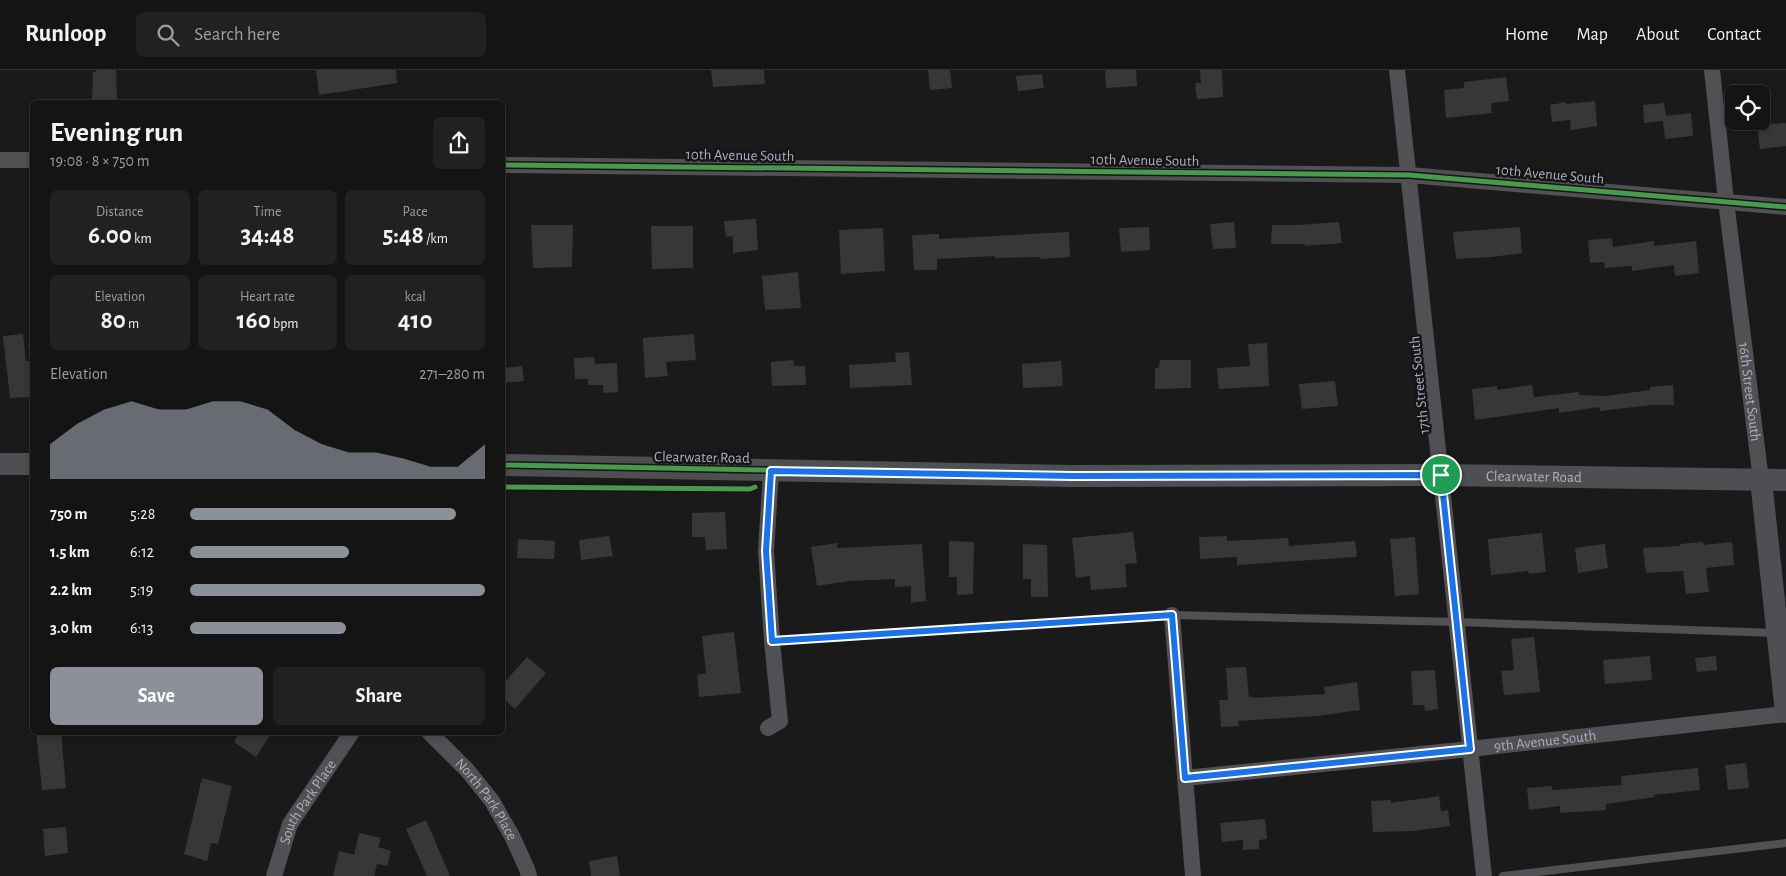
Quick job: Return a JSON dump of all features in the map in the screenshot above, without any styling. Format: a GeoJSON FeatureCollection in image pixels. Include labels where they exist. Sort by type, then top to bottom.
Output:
{"type":"FeatureCollection","features":[{"type":"Feature","properties":{"kind":"street","name":"17th Street South"},"geometry":{"type":"LineString","coordinates":[[1397,70],[1484,876]]}},
{"type":"Feature","properties":{"kind":"street","name":"16th Street South"},"geometry":{"type":"LineString","coordinates":[[1712,70],[1726,201],[1761,480],[1786,713]]}},
{"type":"Feature","properties":{"kind":"street"},"geometry":{"type":"LineString","coordinates":[[0,160],[30,160]]}},
{"type":"Feature","properties":{"kind":"street","name":"10th Avenue South"},"geometry":{"type":"LineString","coordinates":[[505,165],[1409,175],[1786,207]]}},
{"type":"Feature","properties":{"kind":"street"},"geometry":{"type":"LineString","coordinates":[[0,464],[30,464]]}},
{"type":"Feature","properties":{"kind":"street","name":"Clearwater Road"},"geometry":{"type":"LineString","coordinates":[[505,465],[1073,476],[1441,475],[1786,480]]}},
{"type":"Feature","properties":{"kind":"street"},"geometry":{"type":"LineString","coordinates":[[768,728],[780,721],[766,551],[771,471]]}},
{"type":"Feature","properties":{"kind":"street"},"geometry":{"type":"LineString","coordinates":[[1172,615],[1193,876]]}},
{"type":"Feature","properties":{"kind":"street","name":"9th Avenue South"},"geometry":{"type":"LineString","coordinates":[[1185,778],[1470,749],[1786,713]]}},
{"type":"Feature","properties":{"kind":"street","name":"South Park Place"},"geometry":{"type":"LineString","coordinates":[[274,876],[290,824],[350,735]]}},
{"type":"Feature","properties":{"kind":"street","name":"North Park Place"},"geometry":{"type":"LineString","coordinates":[[432,735],[467,770],[492,801],[512,836],[529,876]]}},
{"type":"Feature","properties":{"kind":"lane"},"geometry":{"type":"LineString","coordinates":[[772,641],[1172,615],[1778,633]]}},
{"type":"Feature","properties":{"kind":"lane"},"geometry":{"type":"LineString","coordinates":[[1503,876],[1786,843]]}},
{"type":"Feature","properties":{"kind":"building"},"geometry":{"type":"Polygon","coordinates":[[[97,70],[116,70],[117,99],[92,99],[93,72],[97,70]]]}},
{"type":"Feature","properties":{"kind":"building"},"geometry":{"type":"Polygon","coordinates":[[[316,70],[396,70],[397,83],[319,95],[316,70]]]}},
{"type":"Feature","properties":{"kind":"building"},"geometry":{"type":"Polygon","coordinates":[[[711,70],[764,70],[765,84],[713,87],[711,70]]]}},
{"type":"Feature","properties":{"kind":"building"},"geometry":{"type":"Polygon","coordinates":[[[928,70],[950,70],[952,88],[930,90],[928,70]]]}},
{"type":"Feature","properties":{"kind":"building"},"geometry":{"type":"Polygon","coordinates":[[[1105,70],[1136,70],[1137,86],[1106,88],[1105,70]]]}},
{"type":"Feature","properties":{"kind":"building"},"geometry":{"type":"Polygon","coordinates":[[[1200,70],[1222,70],[1223,97],[1197,99],[1195,83],[1201,83],[1200,70]]]}},
{"type":"Feature","properties":{"kind":"building"},"geometry":{"type":"Polygon","coordinates":[[[1042,74],[1044,88],[1018,91],[1016,76],[1042,74]]]}},
{"type":"Feature","properties":{"kind":"building"},"geometry":{"type":"Polygon","coordinates":[[[1506,77],[1509,101],[1491,103],[1492,113],[1446,118],[1444,90],[1464,88],[1464,82],[1506,77]]]}},
{"type":"Feature","properties":{"kind":"building"},"geometry":{"type":"Polygon","coordinates":[[[1595,101],[1597,126],[1571,130],[1570,120],[1552,122],[1550,105],[1566,102],[1566,104],[1595,101]]]}},
{"type":"Feature","properties":{"kind":"building"},"geometry":{"type":"Polygon","coordinates":[[[1664,103],[1666,116],[1691,113],[1693,136],[1665,139],[1663,121],[1644,123],[1643,105],[1664,103]]]}},
{"type":"Feature","properties":{"kind":"building"},"geometry":{"type":"Polygon","coordinates":[[[1786,123],[1786,146],[1760,149],[1758,130],[1770,130],[1770,124],[1786,123]]]}},
{"type":"Feature","properties":{"kind":"building"},"geometry":{"type":"Polygon","coordinates":[[[756,219],[758,250],[733,253],[733,236],[726,237],[724,221],[756,219]]]}},
{"type":"Feature","properties":{"kind":"building"},"geometry":{"type":"Polygon","coordinates":[[[1234,222],[1236,248],[1213,249],[1210,224],[1234,222]]]}},
{"type":"Feature","properties":{"kind":"building"},"geometry":{"type":"Polygon","coordinates":[[[1339,222],[1342,243],[1305,246],[1305,244],[1271,244],[1272,225],[1339,222]]]}},
{"type":"Feature","properties":{"kind":"building"},"geometry":{"type":"Polygon","coordinates":[[[531,225],[573,225],[572,267],[533,268],[531,225]]]}},
{"type":"Feature","properties":{"kind":"building"},"geometry":{"type":"Polygon","coordinates":[[[651,226],[693,226],[693,268],[652,269],[651,226]]]}},
{"type":"Feature","properties":{"kind":"building"},"geometry":{"type":"Polygon","coordinates":[[[1149,227],[1150,250],[1121,252],[1119,228],[1149,227]]]}},
{"type":"Feature","properties":{"kind":"building"},"geometry":{"type":"Polygon","coordinates":[[[1520,227],[1522,253],[1456,259],[1453,232],[1520,227]]]}},
{"type":"Feature","properties":{"kind":"building"},"geometry":{"type":"Polygon","coordinates":[[[883,228],[885,271],[841,274],[839,230],[883,228]]]}},
{"type":"Feature","properties":{"kind":"building"},"geometry":{"type":"Polygon","coordinates":[[[1069,232],[1070,257],[1041,259],[1040,257],[995,258],[995,256],[937,259],[937,270],[914,270],[912,235],[939,234],[939,239],[1069,232]]]}},
{"type":"Feature","properties":{"kind":"building"},"geometry":{"type":"Polygon","coordinates":[[[1612,238],[1613,247],[1654,241],[1654,246],[1696,241],[1699,273],[1675,276],[1674,265],[1632,271],[1632,266],[1605,268],[1604,262],[1590,263],[1588,240],[1612,238]]]}},
{"type":"Feature","properties":{"kind":"building"},"geometry":{"type":"Polygon","coordinates":[[[798,272],[801,308],[765,310],[762,276],[798,272]]]}},
{"type":"Feature","properties":{"kind":"building"},"geometry":{"type":"Polygon","coordinates":[[[23,334],[26,361],[30,361],[30,397],[10,398],[3,336],[23,334]]]}},
{"type":"Feature","properties":{"kind":"building"},"geometry":{"type":"Polygon","coordinates":[[[694,334],[696,360],[666,362],[668,376],[645,378],[643,338],[694,334]]]}},
{"type":"Feature","properties":{"kind":"building"},"geometry":{"type":"Polygon","coordinates":[[[1267,343],[1269,386],[1219,389],[1217,368],[1250,366],[1248,344],[1267,343]]]}},
{"type":"Feature","properties":{"kind":"building"},"geometry":{"type":"Polygon","coordinates":[[[909,352],[912,385],[850,388],[849,365],[896,362],[895,353],[909,352]]]}},
{"type":"Feature","properties":{"kind":"building"},"geometry":{"type":"Polygon","coordinates":[[[594,357],[595,364],[617,363],[618,392],[603,393],[603,385],[588,385],[588,379],[575,379],[574,358],[594,357]]]}},
{"type":"Feature","properties":{"kind":"building"},"geometry":{"type":"Polygon","coordinates":[[[793,360],[794,366],[805,366],[806,385],[772,386],[771,362],[793,360]]]}},
{"type":"Feature","properties":{"kind":"building"},"geometry":{"type":"Polygon","coordinates":[[[1160,360],[1191,360],[1191,388],[1155,389],[1155,368],[1159,367],[1160,360]]]}},
{"type":"Feature","properties":{"kind":"building"},"geometry":{"type":"Polygon","coordinates":[[[1061,361],[1063,386],[1023,388],[1022,364],[1061,361]]]}},
{"type":"Feature","properties":{"kind":"building"},"geometry":{"type":"Polygon","coordinates":[[[522,366],[524,381],[505,383],[505,368],[522,366]]]}},
{"type":"Feature","properties":{"kind":"building"},"geometry":{"type":"Polygon","coordinates":[[[1335,381],[1338,406],[1302,409],[1299,384],[1335,381]]]}},
{"type":"Feature","properties":{"kind":"building"},"geometry":{"type":"Polygon","coordinates":[[[1532,385],[1534,397],[1579,392],[1579,395],[1606,396],[1650,390],[1650,387],[1673,385],[1674,405],[1651,405],[1600,411],[1599,407],[1559,413],[1559,408],[1475,420],[1472,389],[1497,386],[1497,390],[1532,385]]]}},
{"type":"Feature","properties":{"kind":"building"},"geometry":{"type":"Polygon","coordinates":[[[725,512],[727,549],[706,550],[705,537],[692,537],[692,513],[725,512]]]}},
{"type":"Feature","properties":{"kind":"building"},"geometry":{"type":"Polygon","coordinates":[[[1133,532],[1137,563],[1125,564],[1127,587],[1091,590],[1090,576],[1076,578],[1072,538],[1133,532]]]}},
{"type":"Feature","properties":{"kind":"building"},"geometry":{"type":"Polygon","coordinates":[[[1542,533],[1546,572],[1529,574],[1528,571],[1491,575],[1488,539],[1542,533]]]}},
{"type":"Feature","properties":{"kind":"building"},"geometry":{"type":"Polygon","coordinates":[[[609,536],[613,556],[581,560],[579,540],[609,536]]]}},
{"type":"Feature","properties":{"kind":"building"},"geometry":{"type":"Polygon","coordinates":[[[1227,536],[1227,541],[1288,538],[1289,546],[1355,541],[1357,557],[1237,565],[1237,557],[1200,559],[1199,537],[1227,536]]]}},
{"type":"Feature","properties":{"kind":"building"},"geometry":{"type":"Polygon","coordinates":[[[1415,537],[1419,594],[1395,596],[1390,539],[1415,537]]]}},
{"type":"Feature","properties":{"kind":"building"},"geometry":{"type":"Polygon","coordinates":[[[518,539],[555,541],[554,559],[517,558],[518,539]]]}},
{"type":"Feature","properties":{"kind":"building"},"geometry":{"type":"Polygon","coordinates":[[[949,541],[974,542],[973,594],[957,595],[957,577],[949,577],[949,541]]]}},
{"type":"Feature","properties":{"kind":"building"},"geometry":{"type":"Polygon","coordinates":[[[1703,542],[1703,545],[1732,542],[1734,565],[1706,568],[1709,592],[1686,594],[1683,571],[1646,573],[1643,548],[1680,546],[1680,544],[1703,542]]]}},
{"type":"Feature","properties":{"kind":"building"},"geometry":{"type":"Polygon","coordinates":[[[837,543],[837,548],[922,544],[926,601],[911,603],[911,586],[895,587],[895,579],[849,581],[817,586],[811,547],[837,543]]]}},
{"type":"Feature","properties":{"kind":"building"},"geometry":{"type":"Polygon","coordinates":[[[1023,544],[1047,545],[1048,597],[1031,597],[1031,579],[1023,579],[1023,544]]]}},
{"type":"Feature","properties":{"kind":"building"},"geometry":{"type":"Polygon","coordinates":[[[1605,544],[1608,568],[1578,573],[1575,548],[1605,544]]]}},
{"type":"Feature","properties":{"kind":"building"},"geometry":{"type":"Polygon","coordinates":[[[734,632],[741,693],[699,697],[697,675],[706,673],[702,636],[734,632]]]}},
{"type":"Feature","properties":{"kind":"building"},"geometry":{"type":"Polygon","coordinates":[[[1534,637],[1540,692],[1504,695],[1501,671],[1514,670],[1511,639],[1534,637]]]}},
{"type":"Feature","properties":{"kind":"building"},"geometry":{"type":"Polygon","coordinates":[[[1650,656],[1652,680],[1605,684],[1603,660],[1650,656]]]}},
{"type":"Feature","properties":{"kind":"building"},"geometry":{"type":"Polygon","coordinates":[[[1716,656],[1717,670],[1697,672],[1695,658],[1716,656]]]}},
{"type":"Feature","properties":{"kind":"building"},"geometry":{"type":"Polygon","coordinates":[[[527,657],[546,673],[515,709],[505,700],[505,682],[527,657]]]}},
{"type":"Feature","properties":{"kind":"building"},"geometry":{"type":"Polygon","coordinates":[[[1246,667],[1249,697],[1325,694],[1324,687],[1357,682],[1360,710],[1317,716],[1238,721],[1239,726],[1221,727],[1219,700],[1228,700],[1226,668],[1246,667]]]}},
{"type":"Feature","properties":{"kind":"building"},"geometry":{"type":"Polygon","coordinates":[[[1435,670],[1438,709],[1425,711],[1424,705],[1413,705],[1411,671],[1435,670]]]}},
{"type":"Feature","properties":{"kind":"building"},"geometry":{"type":"Polygon","coordinates":[[[36,735],[61,735],[66,788],[42,790],[36,735]]]}},
{"type":"Feature","properties":{"kind":"building"},"geometry":{"type":"Polygon","coordinates":[[[238,735],[270,735],[256,757],[234,742],[238,735]]]}},
{"type":"Feature","properties":{"kind":"building"},"geometry":{"type":"Polygon","coordinates":[[[1746,763],[1749,788],[1728,790],[1725,765],[1746,763]]]}},
{"type":"Feature","properties":{"kind":"building"},"geometry":{"type":"Polygon","coordinates":[[[1698,768],[1700,790],[1654,795],[1655,797],[1606,804],[1606,810],[1560,813],[1560,806],[1529,810],[1527,788],[1552,786],[1552,790],[1622,785],[1621,776],[1698,768]]]}},
{"type":"Feature","properties":{"kind":"building"},"geometry":{"type":"Polygon","coordinates":[[[202,778],[232,786],[218,844],[211,843],[207,861],[184,854],[202,778]]]}},
{"type":"Feature","properties":{"kind":"building"},"geometry":{"type":"Polygon","coordinates":[[[1439,796],[1441,811],[1448,810],[1450,826],[1414,831],[1373,832],[1371,801],[1391,800],[1391,803],[1439,796]]]}},
{"type":"Feature","properties":{"kind":"building"},"geometry":{"type":"Polygon","coordinates":[[[1265,819],[1267,839],[1259,840],[1259,849],[1243,850],[1243,840],[1222,842],[1220,823],[1265,819]]]}},
{"type":"Feature","properties":{"kind":"building"},"geometry":{"type":"Polygon","coordinates":[[[426,820],[450,876],[427,876],[406,829],[426,820]]]}},
{"type":"Feature","properties":{"kind":"building"},"geometry":{"type":"Polygon","coordinates":[[[66,827],[68,853],[45,856],[43,829],[66,827]]]}},
{"type":"Feature","properties":{"kind":"building"},"geometry":{"type":"Polygon","coordinates":[[[359,833],[381,838],[378,847],[391,851],[387,866],[377,864],[374,876],[333,876],[339,851],[354,855],[359,833]]]}},
{"type":"Feature","properties":{"kind":"building"},"geometry":{"type":"Polygon","coordinates":[[[617,856],[620,876],[591,876],[589,861],[617,856]]]}},
{"type":"Feature","properties":{"kind":"cycle path"},"geometry":{"type":"LineString","coordinates":[[505,165],[1409,175],[1786,207]]}},
{"type":"Feature","properties":{"kind":"cycle path"},"geometry":{"type":"LineString","coordinates":[[505,465],[1073,476],[1441,475]]}},
{"type":"Feature","properties":{"kind":"cycle path"},"geometry":{"type":"LineString","coordinates":[[505,487],[750,489],[755,487]]}},
{"type":"Feature","properties":{"kind":"route"},"geometry":{"type":"LineString","coordinates":[[771,471],[1073,476],[1441,475],[1470,749],[1185,778],[1172,615],[772,641],[766,551],[771,471]]}}]}
